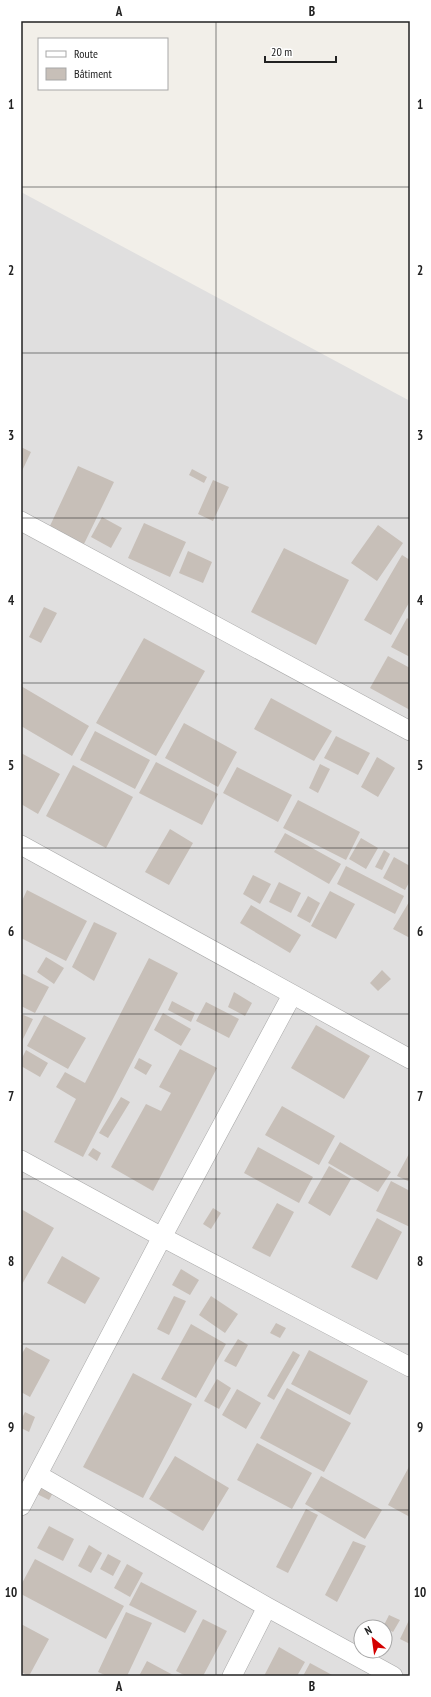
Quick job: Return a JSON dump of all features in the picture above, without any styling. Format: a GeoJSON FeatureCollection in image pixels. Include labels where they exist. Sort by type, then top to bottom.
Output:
{"type":"FeatureCollection","features":[{"type":"Feature","properties":{"kind":"street"},"geometry":{"type":"LineString","coordinates":[[21,520],[410,731]]}},
{"type":"Feature","properties":{"kind":"street"},"geometry":{"type":"LineString","coordinates":[[21,845],[410,1059]]}},
{"type":"Feature","properties":{"kind":"street"},"geometry":{"type":"LineString","coordinates":[[21,1506],[162,1237],[292,995]]}},
{"type":"Feature","properties":{"kind":"street"},"geometry":{"type":"LineString","coordinates":[[21,1160],[162,1237],[410,1367]]}},
{"type":"Feature","properties":{"kind":"street"},"geometry":{"type":"LineString","coordinates":[[38,1475],[267,1607],[393,1676]]}},
{"type":"Feature","properties":{"kind":"street"},"geometry":{"type":"LineString","coordinates":[[232,1676],[267,1607]]}},
{"type":"Feature","properties":{"kind":"shaded area"},"geometry":{"type":"Polygon","coordinates":[[[21,192],[410,401],[410,1676],[21,1676],[21,192]]]}},
{"type":"Feature","properties":{"kind":"building"},"geometry":{"type":"Polygon","coordinates":[[[21,447],[31,452],[21,473],[21,447]]]}},
{"type":"Feature","properties":{"kind":"building"},"geometry":{"type":"Polygon","coordinates":[[[78,466],[114,482],[84,544],[49,528],[78,466]]]}},
{"type":"Feature","properties":{"kind":"building"},"geometry":{"type":"Polygon","coordinates":[[[192,469],[207,477],[204,483],[189,475],[192,469]]]}},
{"type":"Feature","properties":{"kind":"building"},"geometry":{"type":"Polygon","coordinates":[[[213,480],[229,487],[213,521],[198,514],[213,480]]]}},
{"type":"Feature","properties":{"kind":"building"},"geometry":{"type":"Polygon","coordinates":[[[102,517],[122,528],[111,548],[91,537],[102,517]]]}},
{"type":"Feature","properties":{"kind":"building"},"geometry":{"type":"Polygon","coordinates":[[[144,523],[186,542],[170,577],[128,558],[144,523]]]}},
{"type":"Feature","properties":{"kind":"building"},"geometry":{"type":"Polygon","coordinates":[[[378,525],[403,543],[377,581],[351,563],[378,525]]]}},
{"type":"Feature","properties":{"kind":"building"},"geometry":{"type":"Polygon","coordinates":[[[284,548],[349,580],[316,645],[251,612],[284,548]]]}},
{"type":"Feature","properties":{"kind":"building"},"geometry":{"type":"Polygon","coordinates":[[[188,551],[212,562],[203,583],[179,573],[188,551]]]}},
{"type":"Feature","properties":{"kind":"building"},"geometry":{"type":"Polygon","coordinates":[[[402,555],[410,560],[410,601],[391,635],[364,620],[402,555]]]}},
{"type":"Feature","properties":{"kind":"building"},"geometry":{"type":"Polygon","coordinates":[[[44,607],[57,613],[41,643],[29,637],[44,607]]]}},
{"type":"Feature","properties":{"kind":"building"},"geometry":{"type":"Polygon","coordinates":[[[407,618],[410,620],[410,657],[391,647],[407,618]]]}},
{"type":"Feature","properties":{"kind":"building"},"geometry":{"type":"Polygon","coordinates":[[[144,638],[205,671],[156,756],[96,723],[144,638]]]}},
{"type":"Feature","properties":{"kind":"building"},"geometry":{"type":"Polygon","coordinates":[[[388,656],[410,668],[410,710],[370,688],[388,656]]]}},
{"type":"Feature","properties":{"kind":"building"},"geometry":{"type":"Polygon","coordinates":[[[21,686],[89,726],[72,756],[21,726],[21,686]]]}},
{"type":"Feature","properties":{"kind":"building"},"geometry":{"type":"Polygon","coordinates":[[[271,698],[332,731],[314,761],[254,729],[271,698]]]}},
{"type":"Feature","properties":{"kind":"building"},"geometry":{"type":"Polygon","coordinates":[[[184,723],[237,752],[218,787],[165,758],[184,723]]]}},
{"type":"Feature","properties":{"kind":"building"},"geometry":{"type":"Polygon","coordinates":[[[95,731],[150,760],[135,789],[80,760],[95,731]]]}},
{"type":"Feature","properties":{"kind":"building"},"geometry":{"type":"Polygon","coordinates":[[[336,736],[370,753],[358,775],[324,758],[336,736]]]}},
{"type":"Feature","properties":{"kind":"building"},"geometry":{"type":"Polygon","coordinates":[[[21,753],[60,774],[38,814],[21,804],[21,753]]]}},
{"type":"Feature","properties":{"kind":"building"},"geometry":{"type":"Polygon","coordinates":[[[377,757],[395,768],[378,797],[361,787],[377,757]]]}},
{"type":"Feature","properties":{"kind":"building"},"geometry":{"type":"Polygon","coordinates":[[[156,762],[218,794],[202,825],[139,793],[156,762]]]}},
{"type":"Feature","properties":{"kind":"building"},"geometry":{"type":"Polygon","coordinates":[[[320,764],[330,769],[318,793],[309,788],[320,764]]]}},
{"type":"Feature","properties":{"kind":"building"},"geometry":{"type":"Polygon","coordinates":[[[73,765],[133,797],[106,848],[46,816],[73,765]]]}},
{"type":"Feature","properties":{"kind":"building"},"geometry":{"type":"Polygon","coordinates":[[[237,767],[292,795],[278,822],[223,793],[237,767]]]}},
{"type":"Feature","properties":{"kind":"building"},"geometry":{"type":"Polygon","coordinates":[[[298,800],[360,832],[346,860],[283,828],[298,800]]]}},
{"type":"Feature","properties":{"kind":"building"},"geometry":{"type":"Polygon","coordinates":[[[170,829],[193,843],[169,885],[145,872],[170,829]]]}},
{"type":"Feature","properties":{"kind":"building"},"geometry":{"type":"Polygon","coordinates":[[[285,833],[341,864],[329,884],[274,852],[285,833]]]}},
{"type":"Feature","properties":{"kind":"building"},"geometry":{"type":"Polygon","coordinates":[[[361,838],[378,848],[366,869],[349,859],[361,838]]]}},
{"type":"Feature","properties":{"kind":"building"},"geometry":{"type":"Polygon","coordinates":[[[384,850],[390,854],[382,870],[375,867],[384,850]]]}},
{"type":"Feature","properties":{"kind":"building"},"geometry":{"type":"Polygon","coordinates":[[[394,857],[410,866],[410,881],[405,890],[383,878],[394,857]]]}},
{"type":"Feature","properties":{"kind":"building"},"geometry":{"type":"Polygon","coordinates":[[[346,866],[404,896],[395,914],[337,884],[346,866]]]}},
{"type":"Feature","properties":{"kind":"building"},"geometry":{"type":"Polygon","coordinates":[[[253,875],[271,884],[260,904],[243,894],[253,875]]]}},
{"type":"Feature","properties":{"kind":"building"},"geometry":{"type":"Polygon","coordinates":[[[279,882],[301,893],[291,913],[269,902],[279,882]]]}},
{"type":"Feature","properties":{"kind":"building"},"geometry":{"type":"Polygon","coordinates":[[[27,890],[87,921],[66,961],[21,938],[21,903],[27,890]]]}},
{"type":"Feature","properties":{"kind":"building"},"geometry":{"type":"Polygon","coordinates":[[[330,891],[355,904],[336,939],[311,926],[330,891]]]}},
{"type":"Feature","properties":{"kind":"building"},"geometry":{"type":"Polygon","coordinates":[[[308,896],[320,903],[310,923],[297,916],[308,896]]]}},
{"type":"Feature","properties":{"kind":"building"},"geometry":{"type":"Polygon","coordinates":[[[409,902],[410,903],[410,938],[393,929],[409,902]]]}},
{"type":"Feature","properties":{"kind":"building"},"geometry":{"type":"Polygon","coordinates":[[[251,905],[301,935],[290,953],[240,923],[251,905]]]}},
{"type":"Feature","properties":{"kind":"building"},"geometry":{"type":"Polygon","coordinates":[[[94,922],[117,933],[94,981],[72,967],[94,922]]]}},
{"type":"Feature","properties":{"kind":"building"},"geometry":{"type":"Polygon","coordinates":[[[46,957],[64,968],[54,984],[37,972],[46,957]]]}},
{"type":"Feature","properties":{"kind":"building"},"geometry":{"type":"Polygon","coordinates":[[[149,958],[178,973],[83,1157],[54,1142],[76,1099],[56,1087],[65,1072],[85,1083],[149,958]]]}},
{"type":"Feature","properties":{"kind":"building"},"geometry":{"type":"Polygon","coordinates":[[[382,970],[391,979],[378,991],[370,983],[382,970]]]}},
{"type":"Feature","properties":{"kind":"building"},"geometry":{"type":"Polygon","coordinates":[[[21,973],[49,987],[35,1013],[21,1006],[21,973]]]}},
{"type":"Feature","properties":{"kind":"building"},"geometry":{"type":"Polygon","coordinates":[[[234,992],[252,1003],[245,1016],[228,1007],[234,992]]]}},
{"type":"Feature","properties":{"kind":"building"},"geometry":{"type":"Polygon","coordinates":[[[172,1001],[195,1013],[191,1022],[168,1010],[172,1001]]]}},
{"type":"Feature","properties":{"kind":"building"},"geometry":{"type":"Polygon","coordinates":[[[206,1002],[239,1019],[229,1038],[196,1021],[206,1002]]]}},
{"type":"Feature","properties":{"kind":"building"},"geometry":{"type":"Polygon","coordinates":[[[163,1013],[191,1029],[181,1046],[154,1030],[163,1013]]]}},
{"type":"Feature","properties":{"kind":"building"},"geometry":{"type":"Polygon","coordinates":[[[21,1014],[33,1019],[21,1043],[21,1014]]]}},
{"type":"Feature","properties":{"kind":"building"},"geometry":{"type":"Polygon","coordinates":[[[44,1015],[86,1038],[68,1069],[27,1046],[44,1015]]]}},
{"type":"Feature","properties":{"kind":"building"},"geometry":{"type":"Polygon","coordinates":[[[316,1025],[370,1056],[344,1099],[291,1068],[316,1025]]]}},
{"type":"Feature","properties":{"kind":"building"},"geometry":{"type":"Polygon","coordinates":[[[180,1049],[217,1068],[153,1191],[111,1167],[146,1104],[161,1111],[171,1093],[159,1087],[180,1049]]]}},
{"type":"Feature","properties":{"kind":"building"},"geometry":{"type":"Polygon","coordinates":[[[26,1050],[48,1063],[40,1077],[21,1066],[21,1060],[26,1050]]]}},
{"type":"Feature","properties":{"kind":"building"},"geometry":{"type":"Polygon","coordinates":[[[139,1058],[152,1065],[146,1075],[134,1068],[139,1058]]]}},
{"type":"Feature","properties":{"kind":"building"},"geometry":{"type":"Polygon","coordinates":[[[121,1097],[130,1102],[108,1138],[99,1133],[121,1097]]]}},
{"type":"Feature","properties":{"kind":"building"},"geometry":{"type":"Polygon","coordinates":[[[282,1106],[335,1136],[319,1165],[265,1135],[282,1106]]]}},
{"type":"Feature","properties":{"kind":"building"},"geometry":{"type":"Polygon","coordinates":[[[340,1142],[391,1172],[378,1192],[328,1163],[340,1142]]]}},
{"type":"Feature","properties":{"kind":"building"},"geometry":{"type":"Polygon","coordinates":[[[258,1147],[313,1177],[299,1203],[244,1173],[258,1147]]]}},
{"type":"Feature","properties":{"kind":"building"},"geometry":{"type":"Polygon","coordinates":[[[93,1148],[101,1153],[97,1161],[88,1155],[93,1148]]]}},
{"type":"Feature","properties":{"kind":"building"},"geometry":{"type":"Polygon","coordinates":[[[410,1152],[410,1182],[397,1176],[410,1152]]]}},
{"type":"Feature","properties":{"kind":"building"},"geometry":{"type":"Polygon","coordinates":[[[329,1166],[351,1179],[330,1216],[308,1203],[329,1166]]]}},
{"type":"Feature","properties":{"kind":"building"},"geometry":{"type":"Polygon","coordinates":[[[391,1181],[410,1191],[410,1227],[376,1211],[391,1181]]]}},
{"type":"Feature","properties":{"kind":"building"},"geometry":{"type":"Polygon","coordinates":[[[277,1203],[294,1212],[270,1257],[252,1248],[277,1203]]]}},
{"type":"Feature","properties":{"kind":"building"},"geometry":{"type":"Polygon","coordinates":[[[213,1208],[221,1213],[211,1229],[203,1224],[213,1208]]]}},
{"type":"Feature","properties":{"kind":"building"},"geometry":{"type":"Polygon","coordinates":[[[21,1209],[54,1228],[21,1286],[21,1209]]]}},
{"type":"Feature","properties":{"kind":"building"},"geometry":{"type":"Polygon","coordinates":[[[377,1218],[402,1232],[377,1280],[351,1267],[377,1218]]]}},
{"type":"Feature","properties":{"kind":"building"},"geometry":{"type":"Polygon","coordinates":[[[62,1256],[100,1278],[85,1304],[47,1283],[62,1256]]]}},
{"type":"Feature","properties":{"kind":"building"},"geometry":{"type":"Polygon","coordinates":[[[181,1269],[199,1280],[190,1295],[172,1285],[181,1269]]]}},
{"type":"Feature","properties":{"kind":"building"},"geometry":{"type":"Polygon","coordinates":[[[174,1296],[186,1301],[169,1335],[157,1329],[174,1296]]]}},
{"type":"Feature","properties":{"kind":"building"},"geometry":{"type":"Polygon","coordinates":[[[211,1296],[238,1314],[225,1333],[199,1315],[211,1296]]]}},
{"type":"Feature","properties":{"kind":"building"},"geometry":{"type":"Polygon","coordinates":[[[276,1323],[286,1328],[280,1338],[270,1333],[276,1323]]]}},
{"type":"Feature","properties":{"kind":"building"},"geometry":{"type":"Polygon","coordinates":[[[191,1324],[226,1344],[196,1398],[161,1379],[191,1324]]]}},
{"type":"Feature","properties":{"kind":"building"},"geometry":{"type":"Polygon","coordinates":[[[238,1339],[248,1345],[236,1367],[224,1361],[238,1339]]]}},
{"type":"Feature","properties":{"kind":"building"},"geometry":{"type":"Polygon","coordinates":[[[26,1347],[50,1360],[30,1397],[21,1392],[21,1355],[26,1347]]]}},
{"type":"Feature","properties":{"kind":"building"},"geometry":{"type":"Polygon","coordinates":[[[309,1350],[368,1381],[350,1415],[291,1384],[309,1350]]]}},
{"type":"Feature","properties":{"kind":"building"},"geometry":{"type":"Polygon","coordinates":[[[293,1351],[300,1355],[274,1400],[267,1396],[293,1351]]]}},
{"type":"Feature","properties":{"kind":"building"},"geometry":{"type":"Polygon","coordinates":[[[133,1373],[192,1404],[143,1498],[83,1467],[133,1373]]]}},
{"type":"Feature","properties":{"kind":"building"},"geometry":{"type":"Polygon","coordinates":[[[217,1379],[231,1388],[219,1409],[204,1401],[217,1379]]]}},
{"type":"Feature","properties":{"kind":"building"},"geometry":{"type":"Polygon","coordinates":[[[287,1388],[351,1423],[324,1472],[260,1438],[287,1388]]]}},
{"type":"Feature","properties":{"kind":"building"},"geometry":{"type":"Polygon","coordinates":[[[237,1389],[261,1403],[246,1429],[222,1415],[237,1389]]]}},
{"type":"Feature","properties":{"kind":"building"},"geometry":{"type":"Polygon","coordinates":[[[25,1412],[35,1417],[29,1432],[21,1428],[21,1420],[25,1412]]]}},
{"type":"Feature","properties":{"kind":"building"},"geometry":{"type":"Polygon","coordinates":[[[257,1443],[312,1473],[292,1509],[237,1480],[257,1443]]]}},
{"type":"Feature","properties":{"kind":"building"},"geometry":{"type":"Polygon","coordinates":[[[175,1456],[229,1488],[203,1531],[149,1499],[175,1456]]]}},
{"type":"Feature","properties":{"kind":"building"},"geometry":{"type":"Polygon","coordinates":[[[410,1465],[410,1517],[388,1505],[410,1465]]]}},
{"type":"Feature","properties":{"kind":"building"},"geometry":{"type":"Polygon","coordinates":[[[321,1476],[382,1510],[365,1539],[305,1504],[321,1476]]]}},
{"type":"Feature","properties":{"kind":"building"},"geometry":{"type":"Polygon","coordinates":[[[41,1482],[55,1489],[49,1500],[35,1493],[41,1482]]]}},
{"type":"Feature","properties":{"kind":"building"},"geometry":{"type":"Polygon","coordinates":[[[306,1509],[318,1515],[288,1573],[276,1567],[306,1509]]]}},
{"type":"Feature","properties":{"kind":"building"},"geometry":{"type":"Polygon","coordinates":[[[49,1526],[74,1539],[63,1561],[37,1548],[49,1526]]]}},
{"type":"Feature","properties":{"kind":"building"},"geometry":{"type":"Polygon","coordinates":[[[353,1541],[366,1546],[337,1602],[325,1595],[353,1541]]]}},
{"type":"Feature","properties":{"kind":"building"},"geometry":{"type":"Polygon","coordinates":[[[89,1545],[102,1553],[91,1573],[78,1566],[89,1545]]]}},
{"type":"Feature","properties":{"kind":"building"},"geometry":{"type":"Polygon","coordinates":[[[108,1554],[121,1561],[113,1576],[100,1569],[108,1554]]]}},
{"type":"Feature","properties":{"kind":"building"},"geometry":{"type":"Polygon","coordinates":[[[35,1559],[124,1606],[106,1639],[21,1594],[21,1585],[35,1559]]]}},
{"type":"Feature","properties":{"kind":"building"},"geometry":{"type":"Polygon","coordinates":[[[127,1564],[143,1573],[130,1597],[114,1588],[127,1564]]]}},
{"type":"Feature","properties":{"kind":"building"},"geometry":{"type":"Polygon","coordinates":[[[141,1582],[197,1611],[185,1633],[129,1605],[141,1582]]]}},
{"type":"Feature","properties":{"kind":"building"},"geometry":{"type":"Polygon","coordinates":[[[126,1612],[152,1623],[127,1676],[107,1676],[98,1672],[126,1612]]]}},
{"type":"Feature","properties":{"kind":"building"},"geometry":{"type":"Polygon","coordinates":[[[389,1615],[400,1620],[393,1632],[393,1619],[387,1619],[389,1615]]]}},
{"type":"Feature","properties":{"kind":"building"},"geometry":{"type":"Polygon","coordinates":[[[410,1618],[410,1644],[400,1639],[410,1618]]]}},
{"type":"Feature","properties":{"kind":"building"},"geometry":{"type":"Polygon","coordinates":[[[203,1619],[227,1631],[203,1676],[186,1676],[176,1671],[203,1619]]]}},
{"type":"Feature","properties":{"kind":"building"},"geometry":{"type":"Polygon","coordinates":[[[21,1624],[49,1639],[29,1676],[21,1672],[21,1624]]]}},
{"type":"Feature","properties":{"kind":"building"},"geometry":{"type":"Polygon","coordinates":[[[279,1647],[305,1662],[297,1676],[264,1676],[279,1647]]]}},
{"type":"Feature","properties":{"kind":"building"},"geometry":{"type":"Polygon","coordinates":[[[147,1661],[175,1676],[139,1676],[147,1661]]]}},
{"type":"Feature","properties":{"kind":"building"},"geometry":{"type":"Polygon","coordinates":[[[310,1663],[334,1676],[303,1676],[310,1663]]]}}]}
